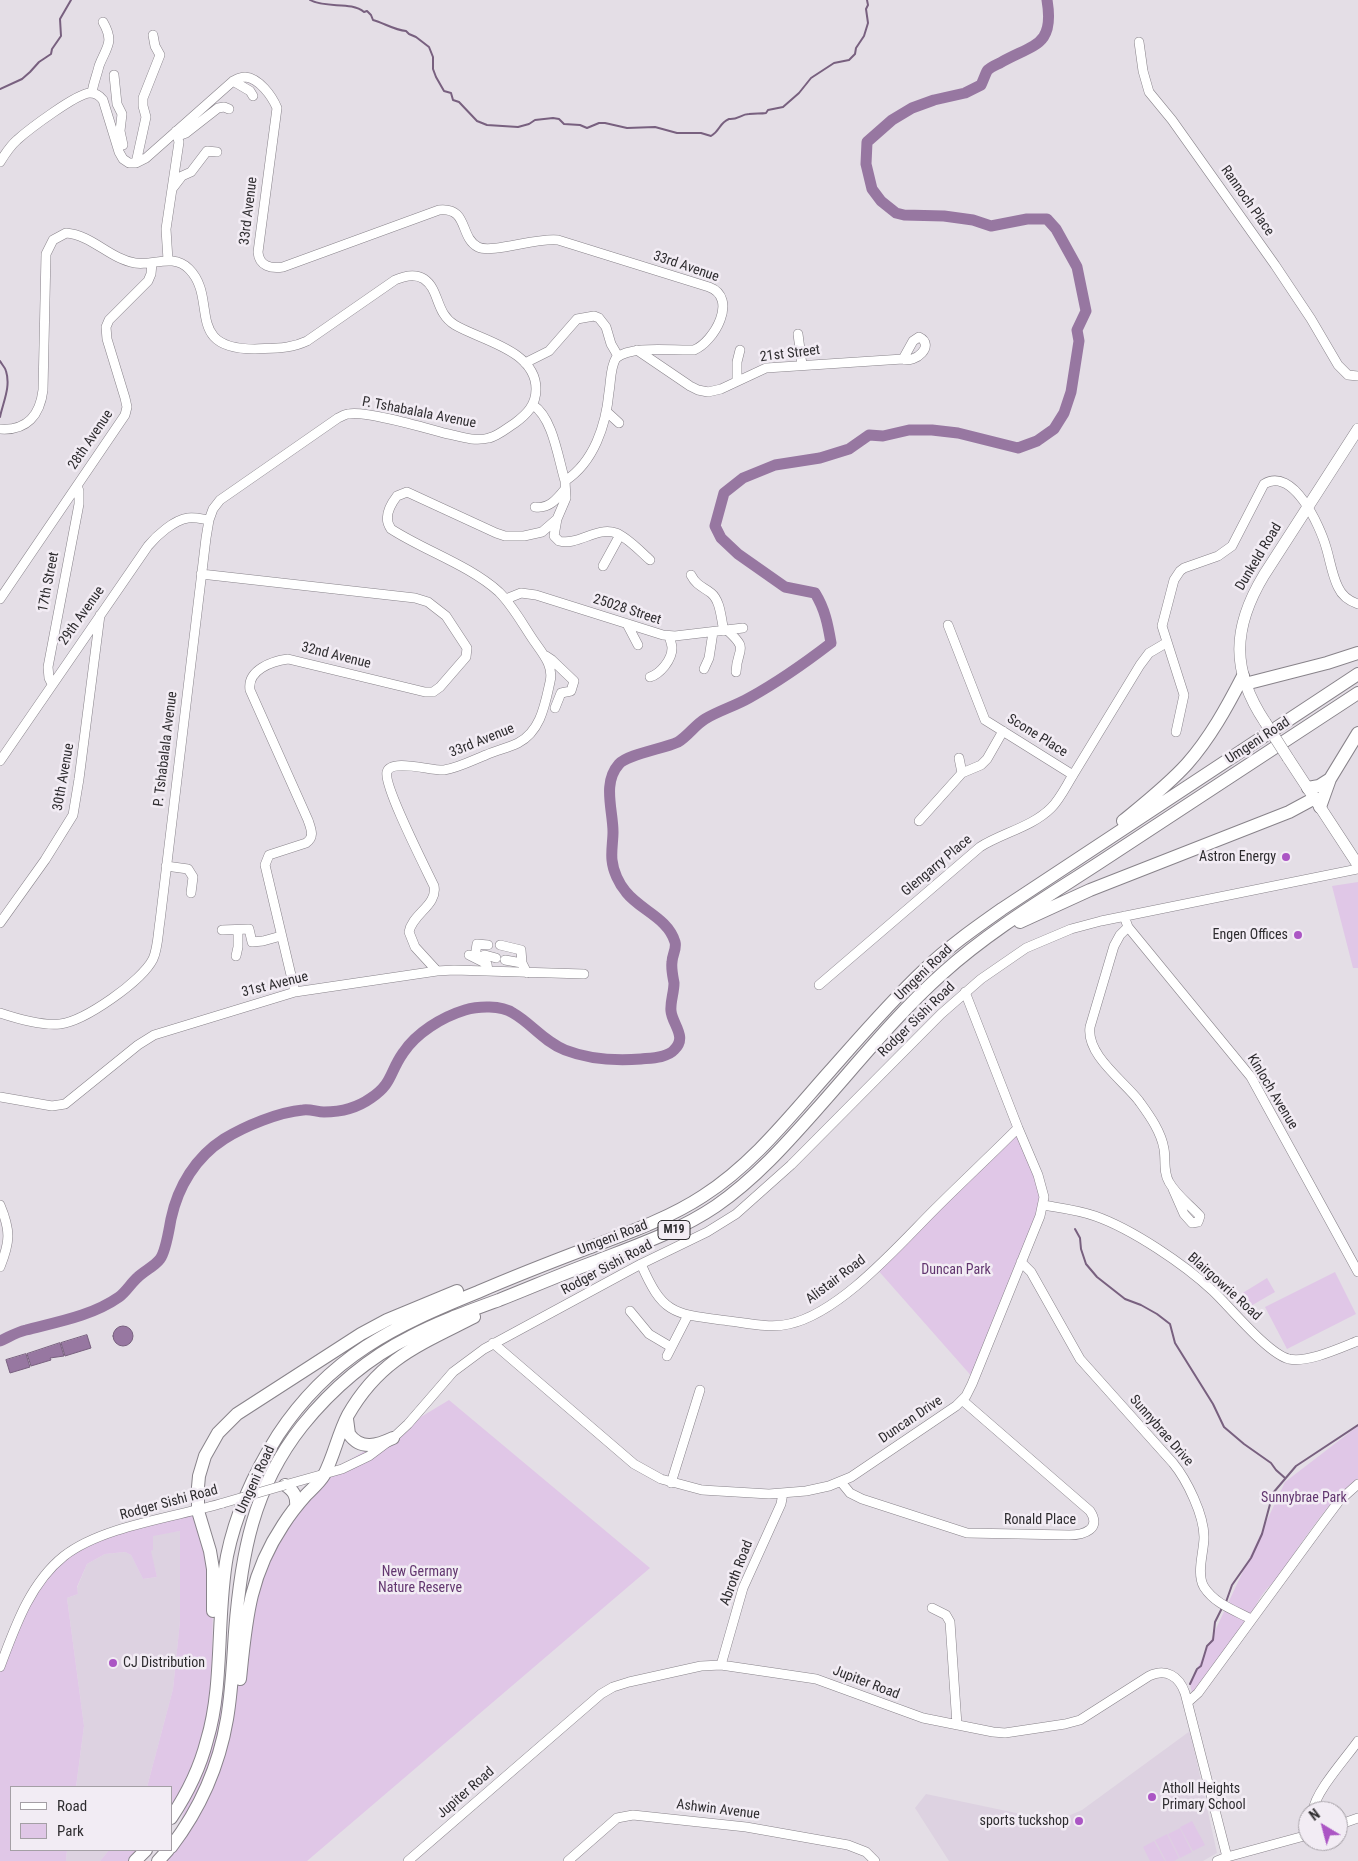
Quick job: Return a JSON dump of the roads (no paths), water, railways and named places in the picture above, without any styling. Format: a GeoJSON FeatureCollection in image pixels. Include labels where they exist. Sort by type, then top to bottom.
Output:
{"type":"FeatureCollection","features":[{"type":"Feature","properties":{"kind":"highway"},"geometry":{"type":"LineString","coordinates":[[1037,885],[1105,836],[1151,798],[1186,765],[1245,684],[1327,663],[1358,652]]}},
{"type":"Feature","properties":{"kind":"highway","name":"Umgeni Road"},"geometry":{"type":"LineString","coordinates":[[172,1816],[190,1785],[208,1738],[215,1694],[224,1576],[230,1543],[250,1484],[266,1454],[288,1420],[325,1379],[356,1352],[419,1316],[661,1218],[718,1186],[760,1148],[878,1017],[926,968],[975,927],[1358,674]]}},
{"type":"Feature","properties":{"kind":"highway","name":"Umgeni Road"},"geometry":{"type":"LineString","coordinates":[[172,1846],[190,1820],[202,1798],[220,1748],[228,1710],[239,1593],[246,1545],[261,1498],[288,1446],[317,1409],[342,1384],[366,1364],[396,1344],[424,1330],[653,1240],[714,1208],[769,1162],[920,994],[963,956],[1039,902],[1358,693]]}},
{"type":"Feature","properties":{"kind":"highway"},"geometry":{"type":"LineString","coordinates":[[986,939],[1090,890],[1289,812],[1314,798],[1330,779],[1358,733]]}},
{"type":"Feature","properties":{"kind":"highway"},"geometry":{"type":"LineString","coordinates":[[1314,798],[1318,786],[1330,779]]}},
{"type":"Feature","properties":{"kind":"highway"},"geometry":{"type":"LineString","coordinates":[[172,1846],[195,1818],[206,1800],[223,1761],[234,1722],[247,1613],[254,1583],[273,1541],[296,1507],[323,1476],[347,1417],[372,1380],[410,1349],[488,1310],[597,1261]]}},
{"type":"Feature","properties":{"kind":"highway"},"geometry":{"type":"LineString","coordinates":[[208,1738],[213,1689],[213,1569],[210,1551],[198,1510],[199,1476],[205,1456],[218,1433],[237,1414],[387,1320],[459,1291],[541,1266]]}},
{"type":"Feature","properties":{"kind":"highway"},"geometry":{"type":"LineString","coordinates":[[347,1417],[349,1434],[359,1443],[366,1445],[377,1444],[394,1438]]}},
{"type":"Feature","properties":{"kind":"highway"},"geometry":{"type":"LineString","coordinates":[[285,1485],[295,1495],[296,1507]]}},
{"type":"Feature","properties":{"kind":"highway"},"geometry":{"type":"LineString","coordinates":[[135,1861],[145,1851]]}},
{"type":"Feature","properties":{"kind":"highway","name":"Umgeni Road"},"geometry":{"type":"LineString","coordinates":[[158,1861],[167,1851]]}},
{"type":"Feature","properties":{"kind":"main road","name":"Dunkeld Road"},"geometry":{"type":"LineString","coordinates":[[1358,429],[1260,582],[1247,607],[1240,638],[1245,684],[1265,722],[1358,867]]}},
{"type":"Feature","properties":{"kind":"street"},"geometry":{"type":"LineString","coordinates":[[92,93],[93,83],[109,42],[108,30],[103,22]]}},
{"type":"Feature","properties":{"kind":"street"},"geometry":{"type":"LineString","coordinates":[[133,164],[146,116],[143,106],[144,98],[160,55],[154,46],[153,34]]}},
{"type":"Feature","properties":{"kind":"street","name":"Rannoch Place"},"geometry":{"type":"LineString","coordinates":[[1139,42],[1143,71],[1149,92],[1172,120],[1275,265],[1311,318],[1338,365],[1344,373],[1350,376],[1358,376]]}},
{"type":"Feature","properties":{"kind":"street"},"geometry":{"type":"LineString","coordinates":[[114,75],[117,104],[122,114],[120,131],[122,142],[133,164]]}},
{"type":"Feature","properties":{"kind":"street","name":"33rd Avenue"},"geometry":{"type":"LineString","coordinates":[[233,81],[243,77],[253,80],[267,91],[277,108],[258,252],[259,259],[266,266],[273,269],[283,267],[439,210],[448,210],[457,215],[473,244],[478,247],[489,248],[543,240],[558,240],[709,287],[719,292],[723,299],[720,320],[700,348],[694,350],[637,350],[618,356]]}},
{"type":"Feature","properties":{"kind":"street"},"geometry":{"type":"LineString","coordinates":[[133,164],[146,158],[177,134],[233,81],[250,91],[253,96]]}},
{"type":"Feature","properties":{"kind":"street"},"geometry":{"type":"LineString","coordinates":[[0,162],[16,141],[32,127],[79,97],[92,93],[97,94],[103,100],[119,152],[124,159],[133,164]]}},
{"type":"Feature","properties":{"kind":"street"},"geometry":{"type":"LineString","coordinates":[[177,134],[186,133],[218,108],[224,107],[229,110]]}},
{"type":"Feature","properties":{"kind":"street"},"geometry":{"type":"LineString","coordinates":[[168,260],[166,229],[179,142],[177,134]]}},
{"type":"Feature","properties":{"kind":"street"},"geometry":{"type":"LineString","coordinates":[[171,191],[182,176],[191,172],[207,151],[217,152]]}},
{"type":"Feature","properties":{"kind":"street"},"geometry":{"type":"LineString","coordinates":[[0,429],[18,428],[28,422],[36,412],[40,402],[43,390],[45,262],[48,246],[52,240],[66,233],[72,233],[133,263],[152,263],[168,260],[180,262],[194,274],[200,288],[208,327],[216,337],[230,347],[246,349],[292,347],[307,341],[395,280],[401,277],[414,276],[424,279],[430,284],[440,310],[452,323],[496,343],[525,363],[530,369],[536,389],[532,405],[539,409],[546,418],[565,485],[566,498],[557,519],[558,523],[554,536],[564,543],[608,532],[620,535],[650,560]]}},
{"type":"Feature","properties":{"kind":"street","name":"28th Avenue"},"geometry":{"type":"LineString","coordinates":[[0,599],[120,424],[127,409],[107,339],[107,324],[148,281],[152,263]]}},
{"type":"Feature","properties":{"kind":"street"},"geometry":{"type":"LineString","coordinates":[[525,363],[550,351],[577,319],[594,316],[599,318],[606,326],[618,356],[614,361],[612,369],[607,412],[597,442],[556,500],[547,506],[535,507]]}},
{"type":"Feature","properties":{"kind":"street"},"geometry":{"type":"LineString","coordinates":[[798,334],[802,365]]}},
{"type":"Feature","properties":{"kind":"street","name":"21st Street"},"geometry":{"type":"LineString","coordinates":[[637,350],[690,386],[703,392],[721,389],[761,369],[903,359]]}},
{"type":"Feature","properties":{"kind":"street"},"geometry":{"type":"LineString","coordinates":[[737,381],[737,362],[740,350]]}},
{"type":"Feature","properties":{"kind":"street","name":"P. Tshabalala Avenue"},"geometry":{"type":"LineString","coordinates":[[0,1013],[51,1024],[65,1023],[111,1000],[135,980],[150,964],[155,954],[201,574],[209,520],[216,504],[227,494],[338,418],[348,414],[370,415],[477,440],[492,437],[503,431],[528,412],[532,405]]}},
{"type":"Feature","properties":{"kind":"street"},"geometry":{"type":"LineString","coordinates":[[607,412],[619,423]]}},
{"type":"Feature","properties":{"kind":"street"},"geometry":{"type":"LineString","coordinates":[[1176,732],[1184,695],[1162,632],[1162,620],[1176,575],[1184,568],[1218,556],[1232,546],[1264,484],[1272,480],[1286,483],[1297,492],[1307,507],[1326,545],[1338,588],[1347,598],[1358,604]]}},
{"type":"Feature","properties":{"kind":"street","name":"17th Street"},"geometry":{"type":"LineString","coordinates":[[52,684],[49,678],[48,667],[79,504],[77,486]]}},
{"type":"Feature","properties":{"kind":"street","name":"33rd Avenue"},"geometry":{"type":"LineString","coordinates":[[437,971],[415,947],[408,932],[411,924],[433,897],[434,886],[397,806],[386,772],[396,764],[427,769],[452,768],[525,739],[538,722],[543,710],[552,670],[544,655],[506,600],[485,582],[392,529],[387,518],[394,500],[400,493],[407,492],[506,536],[524,536],[542,532],[557,519]]}},
{"type":"Feature","properties":{"kind":"street","name":"29th Avenue"},"geometry":{"type":"LineString","coordinates":[[0,761],[154,538],[185,518],[209,520]]}},
{"type":"Feature","properties":{"kind":"street"},"geometry":{"type":"LineString","coordinates":[[603,566],[620,535]]}},
{"type":"Feature","properties":{"kind":"street","name":"32nd Avenue"},"geometry":{"type":"LineString","coordinates":[[201,574],[415,598],[428,602],[446,616],[467,648],[466,658],[440,687],[433,692],[425,692],[288,659],[266,664],[254,675],[250,683],[250,690],[308,820],[312,833],[310,839],[306,842],[272,853],[264,865],[295,992]]}},
{"type":"Feature","properties":{"kind":"street"},"geometry":{"type":"LineString","coordinates":[[690,575],[698,586],[711,593],[715,598],[725,630],[740,643],[741,648],[736,664],[736,672]]}},
{"type":"Feature","properties":{"kind":"street","name":"25028 Street"},"geometry":{"type":"LineString","coordinates":[[506,600],[521,593],[536,596],[668,636],[743,628]]}},
{"type":"Feature","properties":{"kind":"street","name":"30th Avenue"},"geometry":{"type":"LineString","coordinates":[[0,923],[45,860],[73,815],[100,615]]}},
{"type":"Feature","properties":{"kind":"street"},"geometry":{"type":"LineString","coordinates":[[627,624],[638,645]]}},
{"type":"Feature","properties":{"kind":"street","name":"Scone Place"},"geometry":{"type":"LineString","coordinates":[[948,625],[983,717],[1073,775],[1140,664],[1149,653],[1166,643]]}},
{"type":"Feature","properties":{"kind":"street"},"geometry":{"type":"LineString","coordinates":[[704,669],[709,658],[713,632]]}},
{"type":"Feature","properties":{"kind":"street"},"geometry":{"type":"LineString","coordinates":[[650,678],[657,675],[670,657],[672,648],[668,636]]}},
{"type":"Feature","properties":{"kind":"street"},"geometry":{"type":"LineString","coordinates":[[544,655],[552,660],[574,682],[571,691],[560,693],[555,708]]}},
{"type":"Feature","properties":{"kind":"street"},"geometry":{"type":"LineString","coordinates":[[919,821],[962,772],[984,763],[1003,731]]}},
{"type":"Feature","properties":{"kind":"street"},"geometry":{"type":"LineString","coordinates":[[959,758],[962,772]]}},
{"type":"Feature","properties":{"kind":"street","name":"Glengarry Place"},"geometry":{"type":"LineString","coordinates":[[819,986],[980,848],[1002,834],[1033,821],[1051,809],[1073,775]]}},
{"type":"Feature","properties":{"kind":"street"},"geometry":{"type":"LineString","coordinates":[[166,866],[188,869],[193,877],[191,892]]}},
{"type":"Feature","properties":{"kind":"street","name":"Rodger Sishi Road"},"geometry":{"type":"LineString","coordinates":[[0,1667],[11,1637],[28,1601],[40,1582],[64,1556],[80,1546],[114,1531],[323,1476],[362,1460],[394,1438],[453,1372],[470,1358],[494,1343],[642,1264],[707,1232],[747,1205],[822,1135],[965,992],[1004,962],[1026,948],[1071,929],[1124,916],[1358,867]]}},
{"type":"Feature","properties":{"kind":"street","name":"Kinloch Avenue"},"geometry":{"type":"LineString","coordinates":[[1124,916],[1128,927],[1251,1077],[1358,1272]]}},
{"type":"Feature","properties":{"kind":"street"},"geometry":{"type":"LineString","coordinates":[[1128,927],[1120,935],[1114,946],[1090,1027],[1092,1045],[1134,1095],[1155,1125],[1164,1149],[1166,1177],[1188,1220],[1192,1223],[1198,1222],[1200,1220],[1198,1214]]}},
{"type":"Feature","properties":{"kind":"street"},"geometry":{"type":"LineString","coordinates":[[222,930],[249,929],[252,942],[281,936]]}},
{"type":"Feature","properties":{"kind":"street"},"geometry":{"type":"LineString","coordinates":[[236,956],[238,930]]}},
{"type":"Feature","properties":{"kind":"street"},"geometry":{"type":"LineString","coordinates":[[474,956],[477,944],[488,945]]}},
{"type":"Feature","properties":{"kind":"street"},"geometry":{"type":"LineString","coordinates":[[500,945],[521,950],[522,963],[527,973]]}},
{"type":"Feature","properties":{"kind":"street"},"geometry":{"type":"LineString","coordinates":[[474,956],[484,955],[522,963]]}},
{"type":"Feature","properties":{"kind":"street"},"geometry":{"type":"LineString","coordinates":[[474,956],[487,964],[488,971]]}},
{"type":"Feature","properties":{"kind":"street","name":"31st Avenue"},"geometry":{"type":"LineString","coordinates":[[0,1098],[52,1106],[65,1104],[138,1045],[154,1035],[295,992],[437,971],[584,974]]}},
{"type":"Feature","properties":{"kind":"street","name":"Duncan Drive"},"geometry":{"type":"LineString","coordinates":[[494,1343],[628,1459],[651,1474],[671,1483],[702,1490],[758,1494],[783,1493],[818,1489],[841,1482],[948,1412],[962,1400],[972,1384],[1043,1205],[1044,1197],[1042,1186],[965,992]]}},
{"type":"Feature","properties":{"kind":"street","name":"Alistair Road"},"geometry":{"type":"LineString","coordinates":[[642,1264],[653,1290],[661,1300],[675,1310],[688,1315],[776,1326],[797,1322],[813,1315],[864,1279],[1018,1128]]}},
{"type":"Feature","properties":{"kind":"street"},"geometry":{"type":"LineString","coordinates":[[0,1205],[8,1225],[9,1234],[0,1268]]}},
{"type":"Feature","properties":{"kind":"street","name":"Blairgowrie Road"},"geometry":{"type":"LineString","coordinates":[[1043,1205],[1103,1219],[1168,1257],[1202,1282],[1266,1344],[1282,1356],[1292,1359],[1310,1358],[1358,1342]]}},
{"type":"Feature","properties":{"kind":"street","name":"Sunnybrae Drive"},"geometry":{"type":"LineString","coordinates":[[1021,1262],[1031,1272],[1080,1360],[1174,1463],[1186,1481],[1204,1530],[1201,1576],[1206,1588],[1221,1603],[1251,1619]]}},
{"type":"Feature","properties":{"kind":"street"},"geometry":{"type":"LineString","coordinates":[[630,1311],[649,1334],[671,1347]]}},
{"type":"Feature","properties":{"kind":"street"},"geometry":{"type":"LineString","coordinates":[[666,1356],[688,1315]]}},
{"type":"Feature","properties":{"kind":"street"},"geometry":{"type":"LineString","coordinates":[[671,1483],[700,1390]]}},
{"type":"Feature","properties":{"kind":"street","name":"Ronald Place"},"geometry":{"type":"LineString","coordinates":[[841,1482],[850,1493],[862,1499],[967,1533],[1069,1536],[1088,1531],[1094,1524],[1090,1510],[962,1400]]}},
{"type":"Feature","properties":{"kind":"street"},"geometry":{"type":"LineString","coordinates":[[1188,1702],[1198,1693],[1331,1512],[1358,1484]]}},
{"type":"Feature","properties":{"kind":"street","name":"Abroth Road"},"geometry":{"type":"LineString","coordinates":[[721,1665],[743,1588],[781,1504],[783,1493]]}},
{"type":"Feature","properties":{"kind":"street"},"geometry":{"type":"LineString","coordinates":[[932,1608],[946,1615],[950,1622],[957,1725]]}},
{"type":"Feature","properties":{"kind":"street","name":"Jupiter Road"},"geometry":{"type":"LineString","coordinates":[[408,1861],[601,1694],[629,1682],[701,1666],[721,1665],[816,1679],[908,1714],[1005,1733],[1074,1722],[1092,1713],[1149,1676],[1160,1672],[1170,1673],[1182,1686],[1188,1702],[1226,1856]]}},
{"type":"Feature","properties":{"kind":"street"},"geometry":{"type":"LineString","coordinates":[[1316,1801],[1358,1741]]}},
{"type":"Feature","properties":{"kind":"street","name":"Ashwin Avenue"},"geometry":{"type":"LineString","coordinates":[[568,1861],[617,1818],[633,1815],[746,1827],[848,1845],[866,1852],[875,1861]]}},
{"type":"Feature","properties":{"kind":"street"},"geometry":{"type":"LineString","coordinates":[[1217,1861],[1226,1856],[1298,1838]]}},
{"type":"Feature","properties":{"kind":"waterway"},"geometry":{"type":"LineString","coordinates":[[0,89],[22,79],[39,62],[51,54],[52,49],[61,36],[60,19],[71,0]]}},
{"type":"Feature","properties":{"kind":"waterway"},"geometry":{"type":"LineString","coordinates":[[310,0],[316,3],[352,7],[364,12],[367,11],[373,20],[406,31],[416,37],[429,47],[433,57],[433,69],[444,91],[451,93],[453,100],[459,102],[477,121],[487,125],[518,127],[535,120],[553,118],[559,119],[564,124],[580,125],[587,128],[599,123],[605,123],[627,128],[655,127],[677,133],[701,133],[711,136],[729,119],[735,119],[746,114],[766,113],[768,110],[783,107],[799,93],[811,78],[834,63],[849,60],[855,54],[868,23],[867,0]]}},
{"type":"Feature","properties":{"kind":"waterway"},"geometry":{"type":"LineString","coordinates":[[0,1341],[16,1333],[86,1314],[109,1304],[119,1297],[138,1277],[160,1259],[166,1245],[174,1207],[183,1184],[205,1154],[214,1146],[242,1129],[262,1120],[294,1111],[324,1112],[349,1109],[366,1101],[378,1093],[387,1082],[408,1046],[422,1032],[447,1017],[476,1008],[489,1007],[508,1010],[557,1046],[574,1053],[602,1059],[632,1060],[659,1057],[671,1053],[678,1045],[680,1040],[671,1008],[674,983],[672,959],[675,942],[660,920],[626,892],[617,877],[613,864],[610,788],[614,771],[619,764],[630,757],[678,742],[705,719],[744,701],[801,665],[831,643],[824,611],[815,593],[785,587],[738,554],[721,538],[715,526],[724,493],[743,478],[775,465],[820,458],[849,449],[869,435],[883,436],[909,430],[932,430],[958,433],[1018,448],[1037,441],[1054,429],[1064,413],[1071,392],[1079,341],[1077,330],[1086,311],[1077,267],[1056,229],[1047,219],[1027,219],[991,226],[973,220],[944,216],[896,213],[881,201],[872,189],[866,164],[867,142],[892,120],[912,108],[934,100],[965,93],[981,85],[990,68],[1039,42],[1048,27],[1047,0]]}},
{"type":"Feature","properties":{"kind":"waterway"},"geometry":{"type":"LineString","coordinates":[[0,361],[6,370],[8,383],[0,417]]}},
{"type":"Feature","properties":{"kind":"waterway"},"geometry":{"type":"LineString","coordinates":[[1075,1229],[1080,1238],[1086,1264],[1097,1277],[1125,1299],[1141,1305],[1170,1324],[1175,1343],[1213,1404],[1224,1427],[1271,1463],[1285,1478]]}},
{"type":"Feature","properties":{"kind":"waterway"},"geometry":{"type":"LineString","coordinates":[[1226,1602],[1232,1585],[1251,1558],[1262,1534],[1273,1493],[1296,1466],[1358,1425]]}},
{"type":"Feature","properties":{"kind":"waterway"},"geometry":{"type":"LineString","coordinates":[[1190,1684],[1197,1669],[1201,1666],[1207,1646],[1213,1640],[1215,1622],[1222,1608]]}},
{"type":"Feature","properties":{"kind":"place","name":"Astron Energy"},"geometry":{"type":"Point","coordinates":[1286,857]}},
{"type":"Feature","properties":{"kind":"place","name":"Engen Offices"},"geometry":{"type":"Point","coordinates":[1298,935]}},
{"type":"Feature","properties":{"kind":"place","name":"CJ Distribution"},"geometry":{"type":"Point","coordinates":[113,1663]}},
{"type":"Feature","properties":{"kind":"place","name":"Atholl Heights Primary School"},"geometry":{"type":"Point","coordinates":[1152,1797]}},
{"type":"Feature","properties":{"kind":"place","name":"sports tuckshop"},"geometry":{"type":"Point","coordinates":[1079,1821]}},
{"type":"Feature","properties":{"kind":"park label","name":"Duncan Park"},"geometry":{"type":"Point","coordinates":[956,1270]}},
{"type":"Feature","properties":{"kind":"park label","name":"Sunnybrae Park"},"geometry":{"type":"Point","coordinates":[1304,1498]}},
{"type":"Feature","properties":{"kind":"park label","name":"New Germany Nature Reserve"},"geometry":{"type":"Point","coordinates":[420,1580]}}]}
